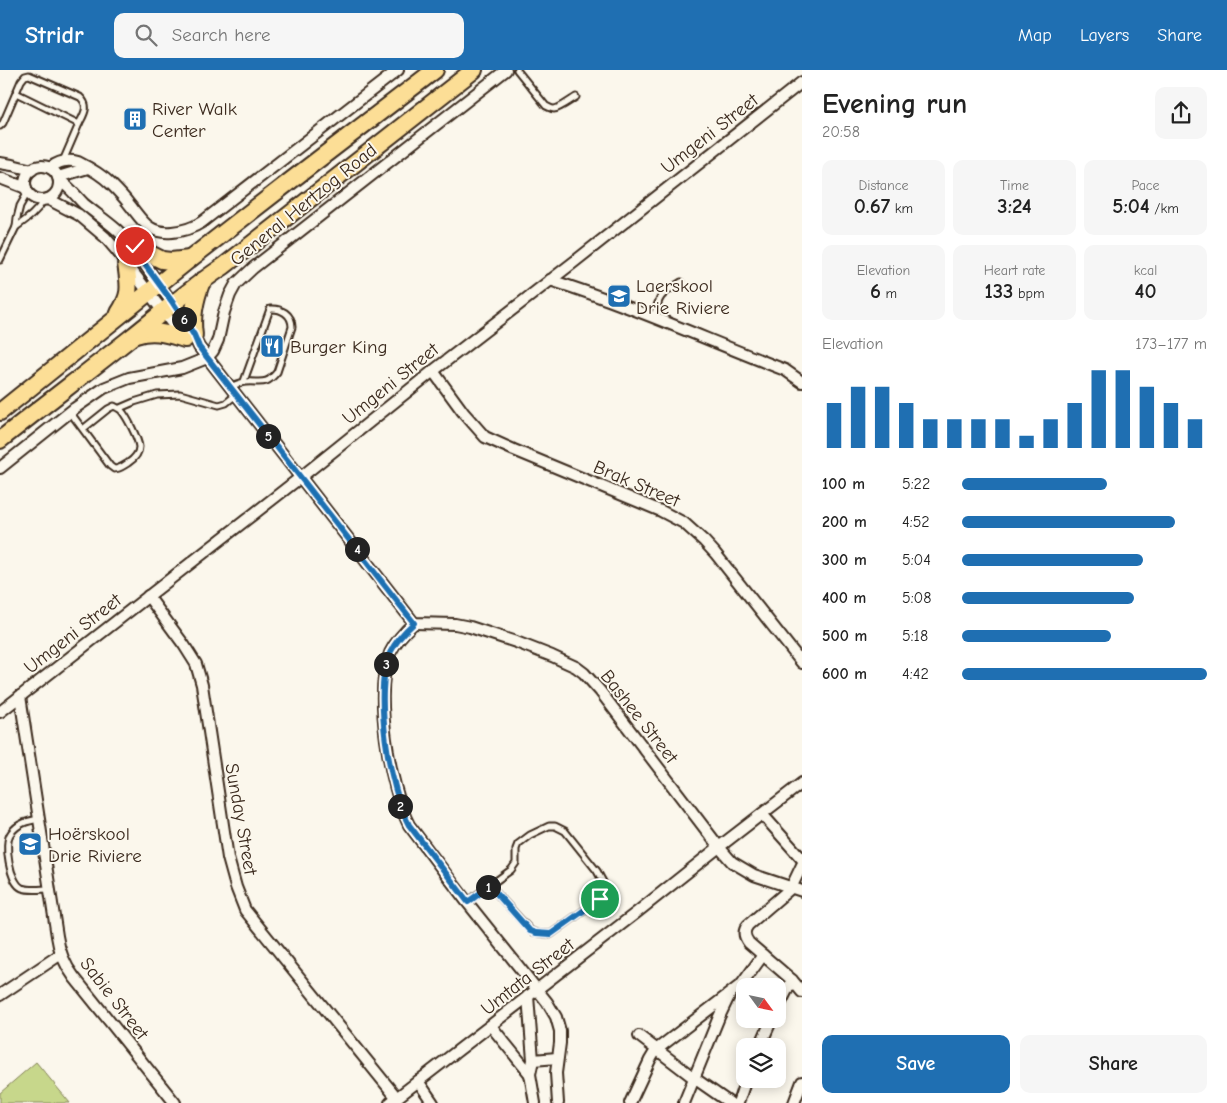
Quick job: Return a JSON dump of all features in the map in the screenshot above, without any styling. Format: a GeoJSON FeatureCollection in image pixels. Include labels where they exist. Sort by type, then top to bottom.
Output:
{"type":"FeatureCollection","features":[{"type":"Feature","properties":{"kind":"main road","name":"General Hertzog Road"},"geometry":{"type":"LineString","coordinates":[[0,412],[190,259],[435,70]]}},
{"type":"Feature","properties":{"kind":"main road","name":"General Hertzog Road"},"geometry":{"type":"LineString","coordinates":[[0,440],[474,70]]}},
{"type":"Feature","properties":{"kind":"main road"},"geometry":{"type":"LineString","coordinates":[[130,244],[162,260],[190,259]]}},
{"type":"Feature","properties":{"kind":"main road"},"geometry":{"type":"LineString","coordinates":[[113,321],[128,295],[129,280],[126,263]]}},
{"type":"Feature","properties":{"kind":"main road"},"geometry":{"type":"LineString","coordinates":[[132,336],[155,332],[192,340],[194,306],[202,281]]}},
{"type":"Feature","properties":{"kind":"street"},"geometry":{"type":"LineString","coordinates":[[50,168],[62,161],[74,161],[82,164],[109,182],[149,228],[163,232],[177,232],[188,229],[202,222],[398,70]]}},
{"type":"Feature","properties":{"kind":"street","name":"General Hertzog Road"},"geometry":{"type":"LineString","coordinates":[[207,358],[218,340],[230,295],[236,284],[253,268],[506,70]]}},
{"type":"Feature","properties":{"kind":"street","name":"Umgeni Street"},"geometry":{"type":"LineString","coordinates":[[0,712],[802,82]]}},
{"type":"Feature","properties":{"kind":"street"},"geometry":{"type":"LineString","coordinates":[[0,163],[32,170]]}},
{"type":"Feature","properties":{"kind":"street"},"geometry":{"type":"LineString","coordinates":[[27,190],[26,178],[32,170],[42,166],[50,168],[56,173],[59,186],[54,195],[46,199]]}},
{"type":"Feature","properties":{"kind":"street"},"geometry":{"type":"LineString","coordinates":[[58,179],[88,168]]}},
{"type":"Feature","properties":{"kind":"street"},"geometry":{"type":"LineString","coordinates":[[0,178],[27,190],[34,198],[46,199],[73,211],[86,220],[110,243],[126,263],[154,289],[414,623],[404,632],[393,647],[384,674],[384,727],[394,784],[409,825],[468,902],[533,993],[548,1002],[556,1016],[560,1043],[556,1074],[558,1103]]}},
{"type":"Feature","properties":{"kind":"street"},"geometry":{"type":"LineString","coordinates":[[58,179],[72,190],[84,204],[118,230],[130,244],[154,289]]}},
{"type":"Feature","properties":{"kind":"street"},"geometry":{"type":"LineString","coordinates":[[550,280],[654,318],[785,370],[802,382]]}},
{"type":"Feature","properties":{"kind":"street"},"geometry":{"type":"LineString","coordinates":[[0,468],[100,390],[135,377],[182,368],[207,358]]}},
{"type":"Feature","properties":{"kind":"street","name":"Brak Street"},"geometry":{"type":"LineString","coordinates":[[433,371],[468,419],[485,436],[514,450],[661,510],[693,530],[715,553],[802,663]]}},
{"type":"Feature","properties":{"kind":"street","name":"Sunday Street"},"geometry":{"type":"LineString","coordinates":[[148,596],[196,664],[202,685],[228,858],[245,910],[394,1100]]}},
{"type":"Feature","properties":{"kind":"street","name":"Bashee Street"},"geometry":{"type":"LineString","coordinates":[[414,623],[470,627],[516,642],[576,667],[600,690],[718,847],[732,862],[754,875],[802,891]]}},
{"type":"Feature","properties":{"kind":"street","name":"Sabie Street"},"geometry":{"type":"LineString","coordinates":[[20,696],[61,954],[68,970],[175,1103]]}},
{"type":"Feature","properties":{"kind":"street","name":"Umtata Street"},"geometry":{"type":"LineString","coordinates":[[394,1100],[802,782]]}},
{"type":"Feature","properties":{"kind":"street"},"geometry":{"type":"LineString","coordinates":[[762,814],[802,859]]}},
{"type":"Feature","properties":{"kind":"street"},"geometry":{"type":"LineString","coordinates":[[802,865],[791,888],[748,925],[745,931],[745,938],[749,943],[792,980],[802,992]]}},
{"type":"Feature","properties":{"kind":"street"},"geometry":{"type":"LineString","coordinates":[[0,995],[61,954]]}},
{"type":"Feature","properties":{"kind":"street"},"geometry":{"type":"LineString","coordinates":[[630,1103],[656,1050],[742,984],[763,955]]}},
{"type":"Feature","properties":{"kind":"street"},"geometry":{"type":"LineString","coordinates":[[786,992],[792,980]]}},
{"type":"Feature","properties":{"kind":"street"},"geometry":{"type":"LineString","coordinates":[[533,993],[533,1060],[530,1074],[535,1103]]}},
{"type":"Feature","properties":{"kind":"street"},"geometry":{"type":"LineString","coordinates":[[684,1103],[730,993]]}},
{"type":"Feature","properties":{"kind":"street"},"geometry":{"type":"LineString","coordinates":[[491,1026],[530,1074]]}},
{"type":"Feature","properties":{"kind":"street"},"geometry":{"type":"LineString","coordinates":[[639,1036],[730,1103]]}},
{"type":"Feature","properties":{"kind":"street"},"geometry":{"type":"LineString","coordinates":[[533,1060],[557,1058]]}},
{"type":"Feature","properties":{"kind":"street"},"geometry":{"type":"LineString","coordinates":[[418,1081],[433,1103]]}},
{"type":"Feature","properties":{"kind":"street"},"geometry":{"type":"LineString","coordinates":[[794,1103],[802,1082]]}},
{"type":"Feature","properties":{"kind":"street"},"geometry":{"type":"LineString","coordinates":[[738,1103],[743,1088]]}},
{"type":"Feature","properties":{"kind":"lane"},"geometry":{"type":"LineString","coordinates":[[518,70],[546,106],[550,108],[558,108],[576,97]]}},
{"type":"Feature","properties":{"kind":"lane"},"geometry":{"type":"LineString","coordinates":[[0,126],[25,76],[29,75],[80,97],[85,104],[85,112],[62,161]]}},
{"type":"Feature","properties":{"kind":"lane"},"geometry":{"type":"LineString","coordinates":[[16,93],[79,124]]}},
{"type":"Feature","properties":{"kind":"lane"},"geometry":{"type":"LineString","coordinates":[[0,260],[16,227],[20,206],[27,190]]}},
{"type":"Feature","properties":{"kind":"lane"},"geometry":{"type":"LineString","coordinates":[[16,227],[38,210],[46,199]]}},
{"type":"Feature","properties":{"kind":"lane"},"geometry":{"type":"LineString","coordinates":[[654,318],[659,298],[681,282]]}},
{"type":"Feature","properties":{"kind":"lane"},"geometry":{"type":"LineString","coordinates":[[120,408],[157,395],[180,394],[219,405],[226,402],[233,391],[244,381],[270,309],[276,309],[287,314],[292,321],[292,327],[277,372],[269,380],[259,383],[244,381]]}},
{"type":"Feature","properties":{"kind":"lane"},"geometry":{"type":"LineString","coordinates":[[70,412],[110,466],[114,469],[118,469],[137,454],[139,447],[136,437],[120,408],[114,406],[108,409],[83,429]]}},
{"type":"Feature","properties":{"kind":"lane"},"geometry":{"type":"LineString","coordinates":[[39,819],[24,822],[11,833],[8,837],[8,860],[13,876],[19,886],[27,889],[50,889]]}},
{"type":"Feature","properties":{"kind":"lane"},"geometry":{"type":"LineString","coordinates":[[468,902],[511,870],[516,863],[518,844],[530,835],[549,826],[555,826],[565,831],[597,871],[603,882],[600,899],[551,934],[530,931],[490,886]]}},
{"type":"Feature","properties":{"kind":"green space"},"geometry":{"type":"Polygon","coordinates":[[[36,1062],[70,1103],[0,1103],[0,1093],[36,1062]]]}},
{"type":"Feature","properties":{"kind":"place","name":"River Walk Center"},"geometry":{"type":"Point","coordinates":[135,119]}},
{"type":"Feature","properties":{"kind":"place","name":"Laerskool Drie Riviere"},"geometry":{"type":"Point","coordinates":[619,296]}},
{"type":"Feature","properties":{"kind":"place","name":"Burger King"},"geometry":{"type":"Point","coordinates":[272,346]}},
{"type":"Feature","properties":{"kind":"place","name":"Hoërskool Drie Riviere"},"geometry":{"type":"Point","coordinates":[30,844]}},
{"type":"Feature","properties":{"kind":"route"},"geometry":{"type":"LineString","coordinates":[[135,246],[130,244],[173,303],[194,335],[199,347],[414,623],[404,632],[390,653],[384,674],[383,698],[384,727],[394,784],[409,825],[468,902],[490,886],[530,931],[551,934],[600,899]]}}]}
